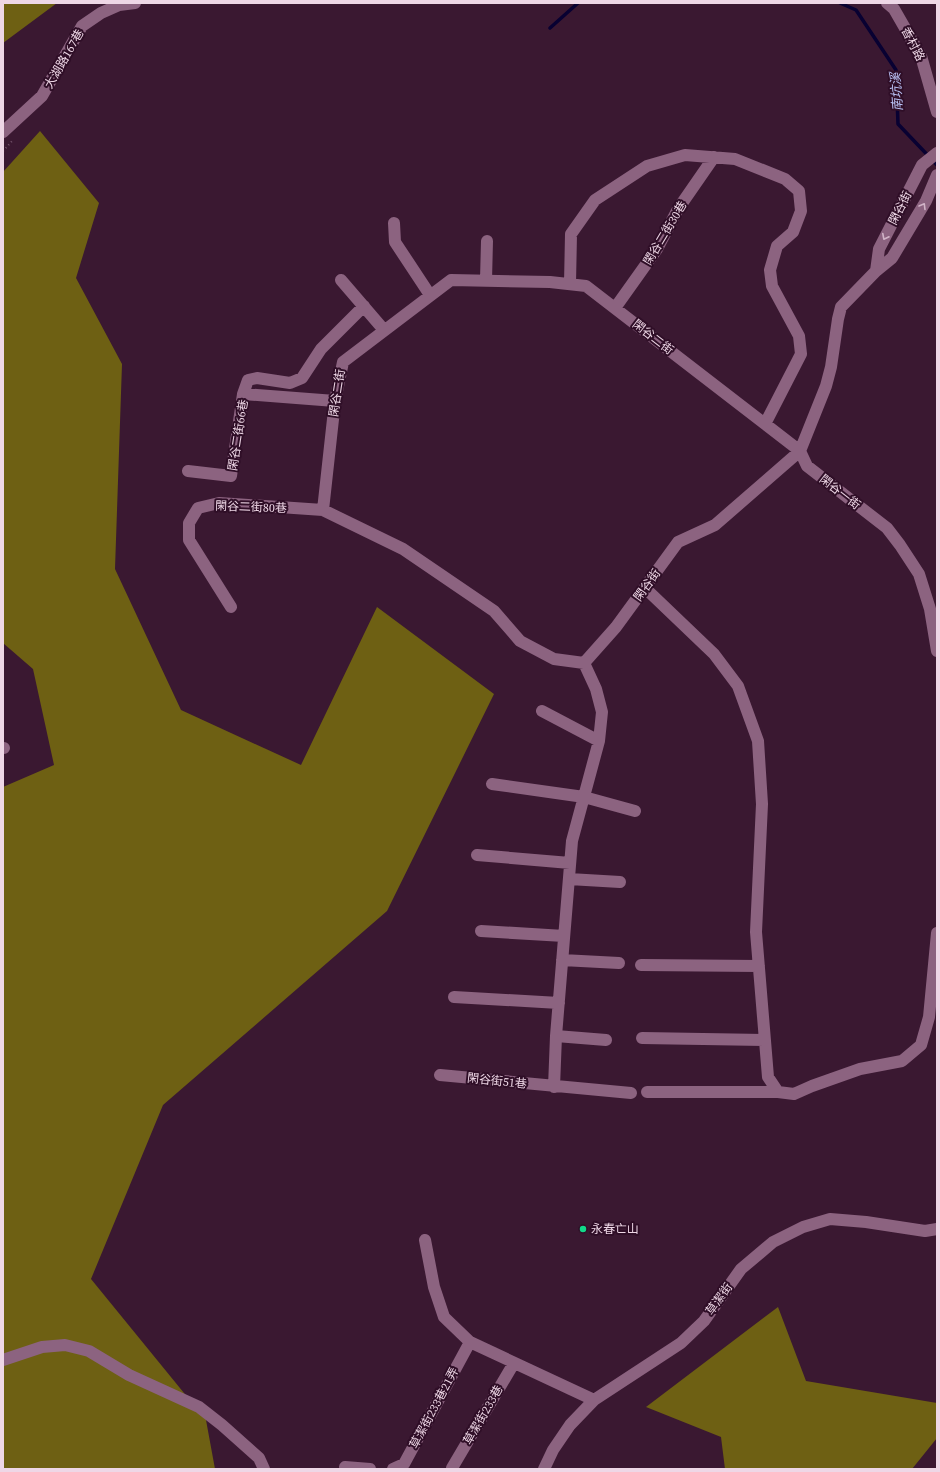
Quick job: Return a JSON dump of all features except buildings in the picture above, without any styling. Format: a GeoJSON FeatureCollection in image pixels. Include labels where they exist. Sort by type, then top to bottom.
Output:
{"type":"FeatureCollection","features":[{"type":"Feature","properties":{"kind":"street","name":"大湖路167巷"},"geometry":{"type":"LineString","coordinates":[[3,132],[42,96],[82,26],[101,13],[119,5],[135,3]]}},
{"type":"Feature","properties":{"kind":"street","name":"香村路"},"geometry":{"type":"LineString","coordinates":[[889,4],[894,9],[922,56],[937,112]]}},
{"type":"Feature","properties":{"kind":"street","name":"閑谷街"},"geometry":{"type":"LineString","coordinates":[[876,271],[879,249],[922,165],[937,153]]}},
{"type":"Feature","properties":{"kind":"street"},"geometry":{"type":"LineString","coordinates":[[570,284],[571,234],[595,200],[647,166],[685,155],[714,157],[735,159],[785,179],[799,192],[801,211],[793,232],[777,246],[770,270],[772,286],[799,336],[801,354],[765,424]]}},
{"type":"Feature","properties":{"kind":"street","name":"閑谷二街30巷"},"geometry":{"type":"LineString","coordinates":[[615,308],[657,250],[678,209],[714,157]]}},
{"type":"Feature","properties":{"kind":"street","name":"閑谷街"},"geometry":{"type":"LineString","coordinates":[[584,664],[616,627],[678,542],[715,525],[800,451],[826,386],[831,367],[840,307],[876,271],[892,258],[926,201],[937,175]]}},
{"type":"Feature","properties":{"kind":"street"},"geometry":{"type":"LineString","coordinates":[[394,223],[395,242],[430,296]]}},
{"type":"Feature","properties":{"kind":"street"},"geometry":{"type":"LineString","coordinates":[[486,280],[487,241]]}},
{"type":"Feature","properties":{"kind":"street"},"geometry":{"type":"LineString","coordinates":[[341,280],[384,330]]}},
{"type":"Feature","properties":{"kind":"street","name":"閑谷二街"},"geometry":{"type":"LineString","coordinates":[[323,510],[335,402],[343,362],[451,280],[550,282],[586,286],[800,451]]}},
{"type":"Feature","properties":{"kind":"street"},"geometry":{"type":"LineString","coordinates":[[243,394],[248,380],[256,378],[290,383],[302,378],[321,349],[364,306]]}},
{"type":"Feature","properties":{"kind":"street","name":"閑谷二街66巷"},"geometry":{"type":"LineString","coordinates":[[188,471],[232,476],[243,394],[335,402]]}},
{"type":"Feature","properties":{"kind":"street","name":"閑谷一街"},"geometry":{"type":"LineString","coordinates":[[800,451],[807,466],[887,528],[920,574],[930,609],[937,650]]}},
{"type":"Feature","properties":{"kind":"street","name":"閑谷二街80巷"},"geometry":{"type":"LineString","coordinates":[[231,607],[189,540],[189,523],[198,508],[219,503],[323,510]]}},
{"type":"Feature","properties":{"kind":"street"},"geometry":{"type":"LineString","coordinates":[[323,510],[403,549],[494,611],[520,641],[554,659],[584,664],[596,688],[602,712],[599,741],[572,840],[556,1036],[554,1086]]}},
{"type":"Feature","properties":{"kind":"street"},"geometry":{"type":"LineString","coordinates":[[645,588],[714,654],[738,686],[758,741],[762,804],[756,932],[768,1077],[778,1092]]}},
{"type":"Feature","properties":{"kind":"street"},"geometry":{"type":"LineString","coordinates":[[542,711],[599,741]]}},
{"type":"Feature","properties":{"kind":"street"},"geometry":{"type":"LineString","coordinates":[[492,784],[584,797],[635,811]]}},
{"type":"Feature","properties":{"kind":"street"},"geometry":{"type":"LineString","coordinates":[[477,855],[570,863]]}},
{"type":"Feature","properties":{"kind":"street"},"geometry":{"type":"LineString","coordinates":[[569,879],[620,882]]}},
{"type":"Feature","properties":{"kind":"street"},"geometry":{"type":"LineString","coordinates":[[481,931],[564,936]]}},
{"type":"Feature","properties":{"kind":"street"},"geometry":{"type":"LineString","coordinates":[[648,1092],[778,1092],[794,1094],[860,1069],[902,1061],[922,1045],[929,1017],[937,933]]}},
{"type":"Feature","properties":{"kind":"street"},"geometry":{"type":"LineString","coordinates":[[562,960],[619,963]]}},
{"type":"Feature","properties":{"kind":"street"},"geometry":{"type":"LineString","coordinates":[[641,964],[759,966]]}},
{"type":"Feature","properties":{"kind":"street"},"geometry":{"type":"LineString","coordinates":[[454,997],[559,1003]]}},
{"type":"Feature","properties":{"kind":"street"},"geometry":{"type":"LineString","coordinates":[[556,1036],[606,1040]]}},
{"type":"Feature","properties":{"kind":"street"},"geometry":{"type":"LineString","coordinates":[[642,1038],[765,1040]]}},
{"type":"Feature","properties":{"kind":"street","name":"閑谷街51巷"},"geometry":{"type":"LineString","coordinates":[[440,1075],[630,1093]]}},
{"type":"Feature","properties":{"kind":"street","name":"草潔街"},"geometry":{"type":"LineString","coordinates":[[544,1469],[553,1450],[570,1425],[594,1400],[681,1343],[704,1321],[741,1268],[773,1242],[803,1227],[830,1219],[866,1222],[925,1231],[937,1229]]}},
{"type":"Feature","properties":{"kind":"street"},"geometry":{"type":"LineString","coordinates":[[425,1240],[434,1287],[444,1317],[470,1342],[594,1400]]}},
{"type":"Feature","properties":{"kind":"street","name":"草潔街233巷21弄"},"geometry":{"type":"LineString","coordinates":[[393,1469],[404,1464],[470,1342]]}},
{"type":"Feature","properties":{"kind":"street"},"geometry":{"type":"LineString","coordinates":[[3,1360],[42,1347],[65,1345],[89,1351],[129,1375],[199,1407],[259,1458],[264,1469]]}},
{"type":"Feature","properties":{"kind":"street","name":"草潔街233巷"},"geometry":{"type":"LineString","coordinates":[[452,1468],[514,1363]]}},
{"type":"Feature","properties":{"kind":"street"},"geometry":{"type":"LineString","coordinates":[[345,1467],[370,1469]]}},
{"type":"Feature","properties":{"kind":"shaded area"},"geometry":{"type":"Polygon","coordinates":[[[3,3],[57,3],[3,43],[3,3]]]}},
{"type":"Feature","properties":{"kind":"shaded area"},"geometry":{"type":"Polygon","coordinates":[[[40,131],[99,203],[76,278],[122,364],[115,569],[181,710],[301,765],[377,607],[494,694],[387,911],[163,1105],[91,1279],[206,1420],[215,1469],[3,1469],[3,787],[54,765],[33,669],[3,643],[3,172],[40,131]]]}},
{"type":"Feature","properties":{"kind":"shaded area"},"geometry":{"type":"Polygon","coordinates":[[[778,1307],[806,1381],[937,1403],[937,1438],[912,1469],[725,1469],[721,1437],[646,1407],[778,1307]]]}},
{"type":"Feature","properties":{"kind":"waterway"},"geometry":{"type":"LineString","coordinates":[[550,28],[578,3]]}},
{"type":"Feature","properties":{"kind":"waterway","name":"南坑溪"},"geometry":{"type":"LineString","coordinates":[[840,3],[856,10],[896,70],[898,124],[937,165]]}},
{"type":"Feature","properties":{"kind":"place","name":"永春亡山"},"geometry":{"type":"Point","coordinates":[583,1229]}}]}
